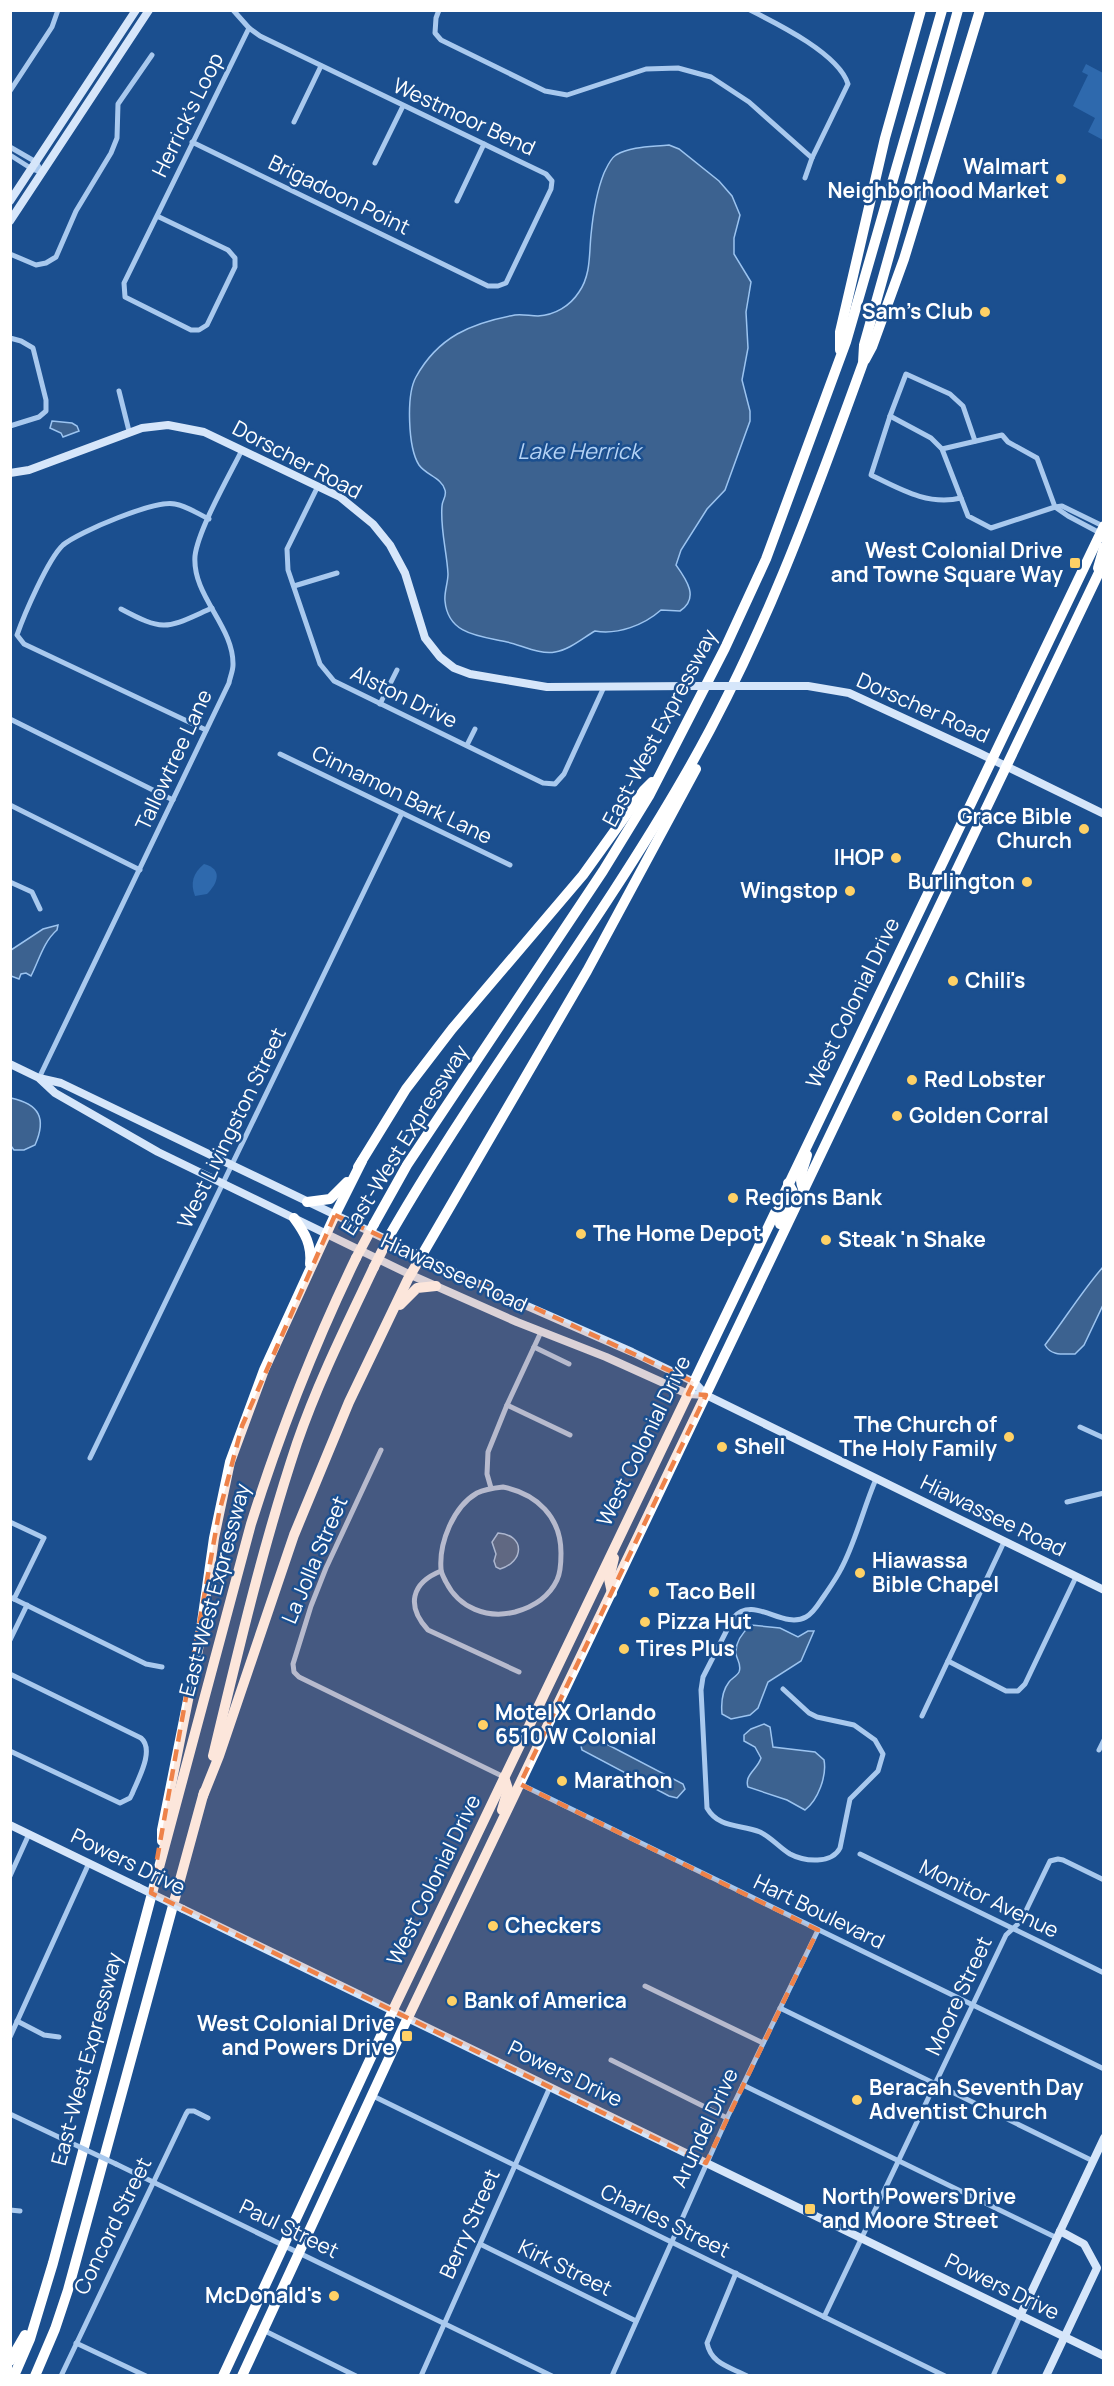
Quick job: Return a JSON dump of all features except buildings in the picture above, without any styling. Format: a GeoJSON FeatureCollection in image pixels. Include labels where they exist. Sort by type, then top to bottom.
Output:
{"type":"FeatureCollection","features":[{"type":"Feature","properties":{"kind":"highway"},"geometry":{"type":"LineString","coordinates":[[840,356],[840,332],[885,138],[921,10]]}},
{"type":"Feature","properties":{"kind":"highway","name":"East-West Expressway"},"geometry":{"type":"LineString","coordinates":[[14,2376],[40,2308],[251,1524],[277,1444],[326,1319],[374,1224],[413,1156],[603,871],[649,796],[710,678],[766,559],[840,356],[942,10]]}},
{"type":"Feature","properties":{"kind":"highway","name":"East-West Expressway"},"geometry":{"type":"LineString","coordinates":[[37,2372],[68,2290],[203,1796],[241,1641],[298,1441],[342,1334],[391,1233],[454,1128],[601,910],[657,822],[706,738],[751,648],[784,574],[863,363],[864,345],[958,10]]}},
{"type":"Feature","properties":{"kind":"highway"},"geometry":{"type":"LineString","coordinates":[[863,363],[872,346],[904,259],[980,10]]}},
{"type":"Feature","properties":{"kind":"highway","name":"West Colonial Drive"},"geometry":{"type":"LineString","coordinates":[[223,2376],[393,2010],[1102,528]]}},
{"type":"Feature","properties":{"kind":"highway"},"geometry":{"type":"LineString","coordinates":[[1095,579],[1104,548]]}},
{"type":"Feature","properties":{"kind":"highway","name":"West Colonial Drive"},"geometry":{"type":"LineString","coordinates":[[242,2376],[371,2095],[1104,562]]}},
{"type":"Feature","properties":{"kind":"highway"},"geometry":{"type":"LineString","coordinates":[[203,1796],[303,1514],[345,1412],[411,1275],[635,885],[705,751],[706,738]]}},
{"type":"Feature","properties":{"kind":"highway"},"geometry":{"type":"LineString","coordinates":[[162,1850],[162,1830],[198,1650],[214,1538],[230,1462],[264,1370],[335,1215],[363,1161],[406,1089],[452,1029],[583,875],[644,790],[658,776]]}},
{"type":"Feature","properties":{"kind":"highway"},"geometry":{"type":"LineString","coordinates":[[882,988],[897,996]]}},
{"type":"Feature","properties":{"kind":"highway"},"geometry":{"type":"LineString","coordinates":[[804,1190],[800,1179],[813,1132]]}},
{"type":"Feature","properties":{"kind":"highway"},"geometry":{"type":"LineString","coordinates":[[307,1202],[330,1199],[336,1195],[363,1161]]}},
{"type":"Feature","properties":{"kind":"highway"},"geometry":{"type":"LineString","coordinates":[[767,1267],[767,1256],[793,1196],[793,1189],[788,1183]]}},
{"type":"Feature","properties":{"kind":"highway"},"geometry":{"type":"LineString","coordinates":[[294,1218],[304,1232],[310,1249],[309,1272]]}},
{"type":"Feature","properties":{"kind":"highway"},"geometry":{"type":"LineString","coordinates":[[392,1314],[417,1288],[436,1286]]}},
{"type":"Feature","properties":{"kind":"highway"},"geometry":{"type":"LineString","coordinates":[[612,1593],[609,1579],[620,1535]]}},
{"type":"Feature","properties":{"kind":"highway"},"geometry":{"type":"LineString","coordinates":[[584,1650],[596,1608],[593,1592]]}},
{"type":"Feature","properties":{"kind":"highway"},"geometry":{"type":"LineString","coordinates":[[520,1784],[516,1773],[531,1722]]}},
{"type":"Feature","properties":{"kind":"highway"},"geometry":{"type":"LineString","coordinates":[[494,1839],[508,1789],[504,1777]]}},
{"type":"Feature","properties":{"kind":"highway"},"geometry":{"type":"LineString","coordinates":[[10,2361],[40,2308]]}},
{"type":"Feature","properties":{"kind":"highway"},"geometry":{"type":"LineString","coordinates":[[228,2376],[234,2353]]}},
{"type":"Feature","properties":{"kind":"street"},"geometry":{"type":"LineString","coordinates":[[10,91],[52,27],[58,10]]}},
{"type":"Feature","properties":{"kind":"street"},"geometry":{"type":"LineString","coordinates":[[10,201],[136,10]]}},
{"type":"Feature","properties":{"kind":"street"},"geometry":{"type":"LineString","coordinates":[[10,221],[149,10]]}},
{"type":"Feature","properties":{"kind":"street","name":"Westmoor Bend"},"geometry":{"type":"LineString","coordinates":[[233,10],[249,28],[260,36],[546,174],[552,181],[551,189],[506,282],[498,286],[488,286],[471,278]]}},
{"type":"Feature","properties":{"kind":"street"},"geometry":{"type":"LineString","coordinates":[[439,10],[435,33],[441,40],[545,91],[567,95],[646,69],[678,68],[711,77],[749,102],[812,158]]}},
{"type":"Feature","properties":{"kind":"street"},"geometry":{"type":"LineString","coordinates":[[750,10],[789,29],[845,72],[848,84],[812,158],[805,178]]}},
{"type":"Feature","properties":{"kind":"street","name":"Herrick's Loop"},"geometry":{"type":"LineString","coordinates":[[157,216],[228,250],[235,258],[236,267],[207,325],[199,330],[191,330],[125,297],[124,283],[249,28]]}},
{"type":"Feature","properties":{"kind":"street"},"geometry":{"type":"LineString","coordinates":[[10,254],[36,265],[46,263],[56,257],[76,211],[111,153],[117,138],[118,104],[152,55]]}},
{"type":"Feature","properties":{"kind":"street"},"geometry":{"type":"LineString","coordinates":[[294,122],[321,66]]}},
{"type":"Feature","properties":{"kind":"street"},"geometry":{"type":"LineString","coordinates":[[375,163],[402,106]]}},
{"type":"Feature","properties":{"kind":"street","name":"Brigadoon Point"},"geometry":{"type":"LineString","coordinates":[[192,142],[471,278]]}},
{"type":"Feature","properties":{"kind":"street"},"geometry":{"type":"LineString","coordinates":[[457,201],[484,144]]}},
{"type":"Feature","properties":{"kind":"street"},"geometry":{"type":"LineString","coordinates":[[10,147],[42,172]]}},
{"type":"Feature","properties":{"kind":"street"},"geometry":{"type":"LineString","coordinates":[[10,155],[34,166]]}},
{"type":"Feature","properties":{"kind":"street"},"geometry":{"type":"LineString","coordinates":[[10,338],[33,348],[46,400],[46,411],[39,417],[10,426]]}},
{"type":"Feature","properties":{"kind":"street"},"geometry":{"type":"LineString","coordinates":[[961,498],[946,501],[912,495],[871,475],[906,374],[950,394],[963,406],[975,441]]}},
{"type":"Feature","properties":{"kind":"street"},"geometry":{"type":"LineString","coordinates":[[119,391],[129,431]]}},
{"type":"Feature","properties":{"kind":"street"},"geometry":{"type":"LineString","coordinates":[[890,416],[932,438],[942,449],[968,516],[992,528],[1055,507]]}},
{"type":"Feature","properties":{"kind":"street","name":"Dorscher Road"},"geometry":{"type":"LineString","coordinates":[[10,473],[39,466],[129,431],[153,426],[181,427],[204,432],[340,497],[363,515],[390,545],[410,585],[425,638],[431,648],[446,662],[470,674],[536,686],[808,686],[849,693],[1104,814]]}},
{"type":"Feature","properties":{"kind":"street"},"geometry":{"type":"LineString","coordinates":[[942,449],[1002,435],[1008,442],[1037,458],[1055,507],[1068,516],[1102,528]]}},
{"type":"Feature","properties":{"kind":"street","name":"Tallowtree Lane"},"geometry":{"type":"LineString","coordinates":[[39,1078],[229,683],[233,666],[231,648],[198,577],[195,557],[200,537],[242,450]]}},
{"type":"Feature","properties":{"kind":"street","name":"Alston Drive"},"geometry":{"type":"LineString","coordinates":[[318,486],[287,549],[288,570],[320,664],[334,681],[543,783],[555,784],[564,774],[604,687]]}},
{"type":"Feature","properties":{"kind":"street"},"geometry":{"type":"LineString","coordinates":[[206,730],[24,644],[17,635],[52,559],[64,545],[84,533],[158,503],[174,503],[209,519]]}},
{"type":"Feature","properties":{"kind":"street"},"geometry":{"type":"LineString","coordinates":[[294,586],[337,573]]}},
{"type":"Feature","properties":{"kind":"street"},"geometry":{"type":"LineString","coordinates":[[122,609],[148,624],[163,626],[175,624],[212,608]]}},
{"type":"Feature","properties":{"kind":"street"},"geometry":{"type":"LineString","coordinates":[[380,704],[397,670]]}},
{"type":"Feature","properties":{"kind":"street"},"geometry":{"type":"LineString","coordinates":[[11,722],[173,800]]}},
{"type":"Feature","properties":{"kind":"street"},"geometry":{"type":"LineString","coordinates":[[467,745],[475,729]]}},
{"type":"Feature","properties":{"kind":"street","name":"Cinnamon Bark Lane"},"geometry":{"type":"LineString","coordinates":[[280,754],[510,865]]}},
{"type":"Feature","properties":{"kind":"street"},"geometry":{"type":"LineString","coordinates":[[10,805],[140,870]]}},
{"type":"Feature","properties":{"kind":"street","name":"West Livingston Street"},"geometry":{"type":"LineString","coordinates":[[90,1458],[402,813]]}},
{"type":"Feature","properties":{"kind":"street"},"geometry":{"type":"LineString","coordinates":[[10,882],[32,892],[40,909]]}},
{"type":"Feature","properties":{"kind":"street","name":"Hiawassee Road"},"geometry":{"type":"LineString","coordinates":[[10,1064],[39,1078],[61,1083],[422,1257],[693,1382],[706,1395],[1104,1590]]}},
{"type":"Feature","properties":{"kind":"street","name":"Hiawassee Road"},"geometry":{"type":"LineString","coordinates":[[39,1078],[55,1093],[158,1152],[411,1275],[688,1394],[706,1395]]}},
{"type":"Feature","properties":{"kind":"street"},"geometry":{"type":"LineString","coordinates":[[491,1488],[486,1463],[507,1405],[542,1332]]}},
{"type":"Feature","properties":{"kind":"street"},"geometry":{"type":"LineString","coordinates":[[534,1347],[569,1364]]}},
{"type":"Feature","properties":{"kind":"street"},"geometry":{"type":"LineString","coordinates":[[507,1405],[570,1435]]}},
{"type":"Feature","properties":{"kind":"street"},"geometry":{"type":"LineString","coordinates":[[1080,1427],[1104,1438]]}},
{"type":"Feature","properties":{"kind":"street","name":"La Jolla Street"},"geometry":{"type":"LineString","coordinates":[[381,1450],[326,1568],[311,1606],[293,1664],[294,1672],[305,1680],[504,1777]]}},
{"type":"Feature","properties":{"kind":"street"},"geometry":{"type":"LineString","coordinates":[[783,1689],[809,1713],[817,1717],[854,1725],[875,1740],[884,1754],[878,1771],[850,1799],[840,1848],[837,1855],[831,1859],[794,1856],[757,1831],[735,1827],[712,1817],[707,1808],[701,1690],[703,1677],[738,1612],[748,1609],[759,1610],[790,1620],[798,1620],[814,1611],[841,1570],[876,1479]]}},
{"type":"Feature","properties":{"kind":"street"},"geometry":{"type":"LineString","coordinates":[[503,1487],[520,1490],[535,1499],[547,1510],[556,1526],[561,1542],[559,1578],[549,1592],[534,1605],[500,1615],[485,1614],[459,1600],[449,1588],[441,1571],[443,1545],[450,1525],[462,1507],[476,1494],[491,1488],[503,1487]]}},
{"type":"Feature","properties":{"kind":"street"},"geometry":{"type":"LineString","coordinates":[[1067,1502],[1104,1493]]}},
{"type":"Feature","properties":{"kind":"street"},"geometry":{"type":"LineString","coordinates":[[10,1522],[44,1538],[12,1598],[146,1664],[162,1667]]}},
{"type":"Feature","properties":{"kind":"street"},"geometry":{"type":"LineString","coordinates":[[922,1716],[1004,1542]]}},
{"type":"Feature","properties":{"kind":"street"},"geometry":{"type":"LineString","coordinates":[[441,1571],[426,1577],[420,1585],[415,1597],[415,1608],[420,1621],[428,1630],[519,1672]]}},
{"type":"Feature","properties":{"kind":"street"},"geometry":{"type":"LineString","coordinates":[[948,1661],[1006,1691],[1018,1691],[1025,1684],[1076,1576]]}},
{"type":"Feature","properties":{"kind":"street"},"geometry":{"type":"LineString","coordinates":[[10,1640],[27,1605]]}},
{"type":"Feature","properties":{"kind":"street"},"geometry":{"type":"LineString","coordinates":[[10,1674],[145,1742],[147,1754],[132,1794],[125,1802],[115,1802],[10,1751]]}},
{"type":"Feature","properties":{"kind":"street"},"geometry":{"type":"LineString","coordinates":[[1099,1750],[1104,1740]]}},
{"type":"Feature","properties":{"kind":"street","name":"Hart Boulevard"},"geometry":{"type":"LineString","coordinates":[[520,1784],[1104,2069]]}},
{"type":"Feature","properties":{"kind":"street","name":"Powers Drive"},"geometry":{"type":"LineString","coordinates":[[10,1825],[1104,2356]]}},
{"type":"Feature","properties":{"kind":"street"},"geometry":{"type":"LineString","coordinates":[[10,1876],[29,1834]]}},
{"type":"Feature","properties":{"kind":"street","name":"Monitor Avenue"},"geometry":{"type":"LineString","coordinates":[[860,1854],[1104,1972]]}},
{"type":"Feature","properties":{"kind":"street","name":"Moore Street"},"geometry":{"type":"LineString","coordinates":[[824,2317],[1006,1935],[1021,1921],[1048,1865],[1054,1859],[1063,1860],[1104,1880]]}},
{"type":"Feature","properties":{"kind":"street"},"geometry":{"type":"LineString","coordinates":[[10,2037],[89,1863]]}},
{"type":"Feature","properties":{"kind":"street","name":"Arundel Drive"},"geometry":{"type":"LineString","coordinates":[[612,2376],[706,2163],[818,1930]]}},
{"type":"Feature","properties":{"kind":"street"},"geometry":{"type":"LineString","coordinates":[[645,1986],[763,2043]]}},
{"type":"Feature","properties":{"kind":"street"},"geometry":{"type":"LineString","coordinates":[[780,2008],[1093,2161]]}},
{"type":"Feature","properties":{"kind":"street"},"geometry":{"type":"LineString","coordinates":[[17,2021],[44,2035],[59,2037]]}},
{"type":"Feature","properties":{"kind":"street"},"geometry":{"type":"LineString","coordinates":[[611,2060],[728,2118]]}},
{"type":"Feature","properties":{"kind":"street"},"geometry":{"type":"LineString","coordinates":[[743,2085],[899,2161],[1058,2235],[1084,2244],[1100,2269],[1046,2376]]}},
{"type":"Feature","properties":{"kind":"street","name":"Berry Street"},"geometry":{"type":"LineString","coordinates":[[421,2376],[550,2087]]}},
{"type":"Feature","properties":{"kind":"street","name":"Charles Street"},"geometry":{"type":"LineString","coordinates":[[371,2095],[945,2376]]}},
{"type":"Feature","properties":{"kind":"street","name":"Concord Street"},"geometry":{"type":"LineString","coordinates":[[61,2376],[188,2111],[194,2111],[208,2118]]}},
{"type":"Feature","properties":{"kind":"street","name":"Paul Street"},"geometry":{"type":"LineString","coordinates":[[10,2114],[552,2376]]}},
{"type":"Feature","properties":{"kind":"street"},"geometry":{"type":"LineString","coordinates":[[993,2376],[1104,2138]]}},
{"type":"Feature","properties":{"kind":"street"},"geometry":{"type":"LineString","coordinates":[[10,2210],[20,2211]]}},
{"type":"Feature","properties":{"kind":"street","name":"Kirk Street"},"geometry":{"type":"LineString","coordinates":[[480,2244],[636,2321]]}},
{"type":"Feature","properties":{"kind":"street"},"geometry":{"type":"LineString","coordinates":[[736,2273],[707,2343],[709,2354],[713,2359],[747,2376]]}},
{"type":"Feature","properties":{"kind":"street"},"geometry":{"type":"LineString","coordinates":[[263,2330],[356,2376]]}},
{"type":"Feature","properties":{"kind":"street"},"geometry":{"type":"LineString","coordinates":[[76,2343],[146,2376]]}},
{"type":"Feature","properties":{"kind":"highlighted area"},"geometry":{"type":"Polygon","coordinates":[[[335,1215],[694,1382],[688,1394],[706,1395],[520,1784],[818,1930],[706,2163],[151,1893],[219,1513],[242,1426],[335,1215]]]}},
{"type":"Feature","properties":{"kind":"shaded area"},"geometry":{"type":"Polygon","coordinates":[[[1086,64],[1103,73],[1103,140],[1088,132],[1095,118],[1073,106],[1088,75],[1082,72],[1086,64]]]}},
{"type":"Feature","properties":{"kind":"shaded area"},"geometry":{"type":"Polygon","coordinates":[[[204,864],[214,869],[216,881],[207,894],[195,896],[194,879],[197,871],[204,864]]]}},
{"type":"Feature","properties":{"kind":"water","name":"Lake Herrick"},"geometry":{"type":"Polygon","coordinates":[[[669,145],[679,149],[719,181],[732,196],[740,215],[734,238],[734,254],[751,282],[746,312],[748,348],[742,380],[750,411],[750,421],[725,490],[707,509],[681,550],[676,565],[687,582],[689,600],[680,611],[661,610],[630,628],[613,632],[595,631],[571,646],[549,653],[467,632],[452,621],[445,601],[448,574],[442,504],[445,490],[441,482],[419,465],[412,447],[410,408],[416,377],[435,352],[457,334],[499,318],[550,314],[571,302],[586,279],[595,204],[601,181],[610,161],[616,155],[629,150],[669,145]]]}},
{"type":"Feature","properties":{"kind":"water"},"geometry":{"type":"Polygon","coordinates":[[[52,421],[72,423],[79,431],[63,437],[61,433],[50,428],[52,421]]]}},
{"type":"Feature","properties":{"kind":"water"},"geometry":{"type":"Polygon","coordinates":[[[58,925],[57,930],[45,945],[31,976],[26,973],[21,974],[19,979],[11,976],[11,950],[43,929],[58,925]]]}},
{"type":"Feature","properties":{"kind":"water"},"geometry":{"type":"Polygon","coordinates":[[[11,1098],[34,1108],[40,1120],[39,1135],[35,1145],[24,1150],[14,1150],[11,1146],[11,1098]]]}},
{"type":"Feature","properties":{"kind":"water"},"geometry":{"type":"Polygon","coordinates":[[[1103,1267],[1103,1305],[1084,1345],[1075,1354],[1058,1354],[1051,1351],[1045,1345],[1103,1267]]]}},
{"type":"Feature","properties":{"kind":"water"},"geometry":{"type":"Polygon","coordinates":[[[498,1533],[514,1538],[518,1549],[514,1561],[500,1569],[496,1567],[494,1561],[496,1554],[492,1542],[498,1533]]]}},
{"type":"Feature","properties":{"kind":"water"},"geometry":{"type":"Polygon","coordinates":[[[751,1625],[780,1628],[798,1637],[808,1631],[814,1631],[801,1661],[768,1682],[758,1708],[750,1715],[731,1719],[722,1714],[722,1697],[730,1681],[739,1672],[740,1665],[736,1654],[738,1641],[751,1625]]]}},
{"type":"Feature","properties":{"kind":"water"},"geometry":{"type":"Polygon","coordinates":[[[764,1724],[770,1727],[773,1747],[815,1752],[824,1760],[824,1773],[820,1787],[814,1800],[805,1810],[787,1800],[748,1787],[749,1776],[761,1758],[755,1747],[744,1741],[744,1735],[751,1729],[764,1724]]]}},
{"type":"Feature","properties":{"kind":"water"},"geometry":{"type":"Polygon","coordinates":[[[593,1737],[683,1784],[685,1789],[677,1798],[669,1796],[582,1750],[584,1740],[593,1737]]]}},
{"type":"Feature","properties":{"kind":"place","name":"Walmart Neighborhood Market"},"geometry":{"type":"Point","coordinates":[1061,179]}},
{"type":"Feature","properties":{"kind":"place","name":"Sam's Club"},"geometry":{"type":"Point","coordinates":[985,312]}},
{"type":"Feature","properties":{"kind":"place","name":"West Colonial Drive and Towne Square Way"},"geometry":{"type":"Point","coordinates":[1075,563]}},
{"type":"Feature","properties":{"kind":"place","name":"Grace Bible Church"},"geometry":{"type":"Point","coordinates":[1084,829]}},
{"type":"Feature","properties":{"kind":"place","name":"IHOP"},"geometry":{"type":"Point","coordinates":[896,858]}},
{"type":"Feature","properties":{"kind":"place","name":"Burlington"},"geometry":{"type":"Point","coordinates":[1027,882]}},
{"type":"Feature","properties":{"kind":"place","name":"Wingstop"},"geometry":{"type":"Point","coordinates":[850,891]}},
{"type":"Feature","properties":{"kind":"place","name":"Chili's"},"geometry":{"type":"Point","coordinates":[953,981]}},
{"type":"Feature","properties":{"kind":"place","name":"Red Lobster"},"geometry":{"type":"Point","coordinates":[912,1080]}},
{"type":"Feature","properties":{"kind":"place","name":"Golden Corral"},"geometry":{"type":"Point","coordinates":[897,1116]}},
{"type":"Feature","properties":{"kind":"place","name":"Regions Bank"},"geometry":{"type":"Point","coordinates":[733,1198]}},
{"type":"Feature","properties":{"kind":"place","name":"The Home Depot"},"geometry":{"type":"Point","coordinates":[581,1234]}},
{"type":"Feature","properties":{"kind":"place","name":"Steak 'n Shake"},"geometry":{"type":"Point","coordinates":[826,1240]}},
{"type":"Feature","properties":{"kind":"place","name":"The Church of The Holy Family"},"geometry":{"type":"Point","coordinates":[1009,1437]}},
{"type":"Feature","properties":{"kind":"place","name":"Shell"},"geometry":{"type":"Point","coordinates":[722,1447]}},
{"type":"Feature","properties":{"kind":"place","name":"Hiawassa Bible Chapel"},"geometry":{"type":"Point","coordinates":[860,1573]}},
{"type":"Feature","properties":{"kind":"place","name":"Taco Bell"},"geometry":{"type":"Point","coordinates":[654,1592]}},
{"type":"Feature","properties":{"kind":"place","name":"Pizza Hut"},"geometry":{"type":"Point","coordinates":[645,1622]}},
{"type":"Feature","properties":{"kind":"place","name":"Tires Plus"},"geometry":{"type":"Point","coordinates":[624,1649]}},
{"type":"Feature","properties":{"kind":"place","name":"Motel X Orlando 6510 W Colonial"},"geometry":{"type":"Point","coordinates":[483,1725]}},
{"type":"Feature","properties":{"kind":"place","name":"Marathon"},"geometry":{"type":"Point","coordinates":[562,1781]}},
{"type":"Feature","properties":{"kind":"place","name":"Checkers"},"geometry":{"type":"Point","coordinates":[493,1926]}},
{"type":"Feature","properties":{"kind":"place","name":"Bank of America"},"geometry":{"type":"Point","coordinates":[452,2001]}},
{"type":"Feature","properties":{"kind":"place","name":"West Colonial Drive and Powers Drive"},"geometry":{"type":"Point","coordinates":[407,2036]}},
{"type":"Feature","properties":{"kind":"place","name":"Beracah Seventh Day Adventist Church"},"geometry":{"type":"Point","coordinates":[857,2100]}},
{"type":"Feature","properties":{"kind":"place","name":"North Powers Drive and Moore Street"},"geometry":{"type":"Point","coordinates":[810,2209]}},
{"type":"Feature","properties":{"kind":"place","name":"McDonald's"},"geometry":{"type":"Point","coordinates":[334,2296]}}]}
